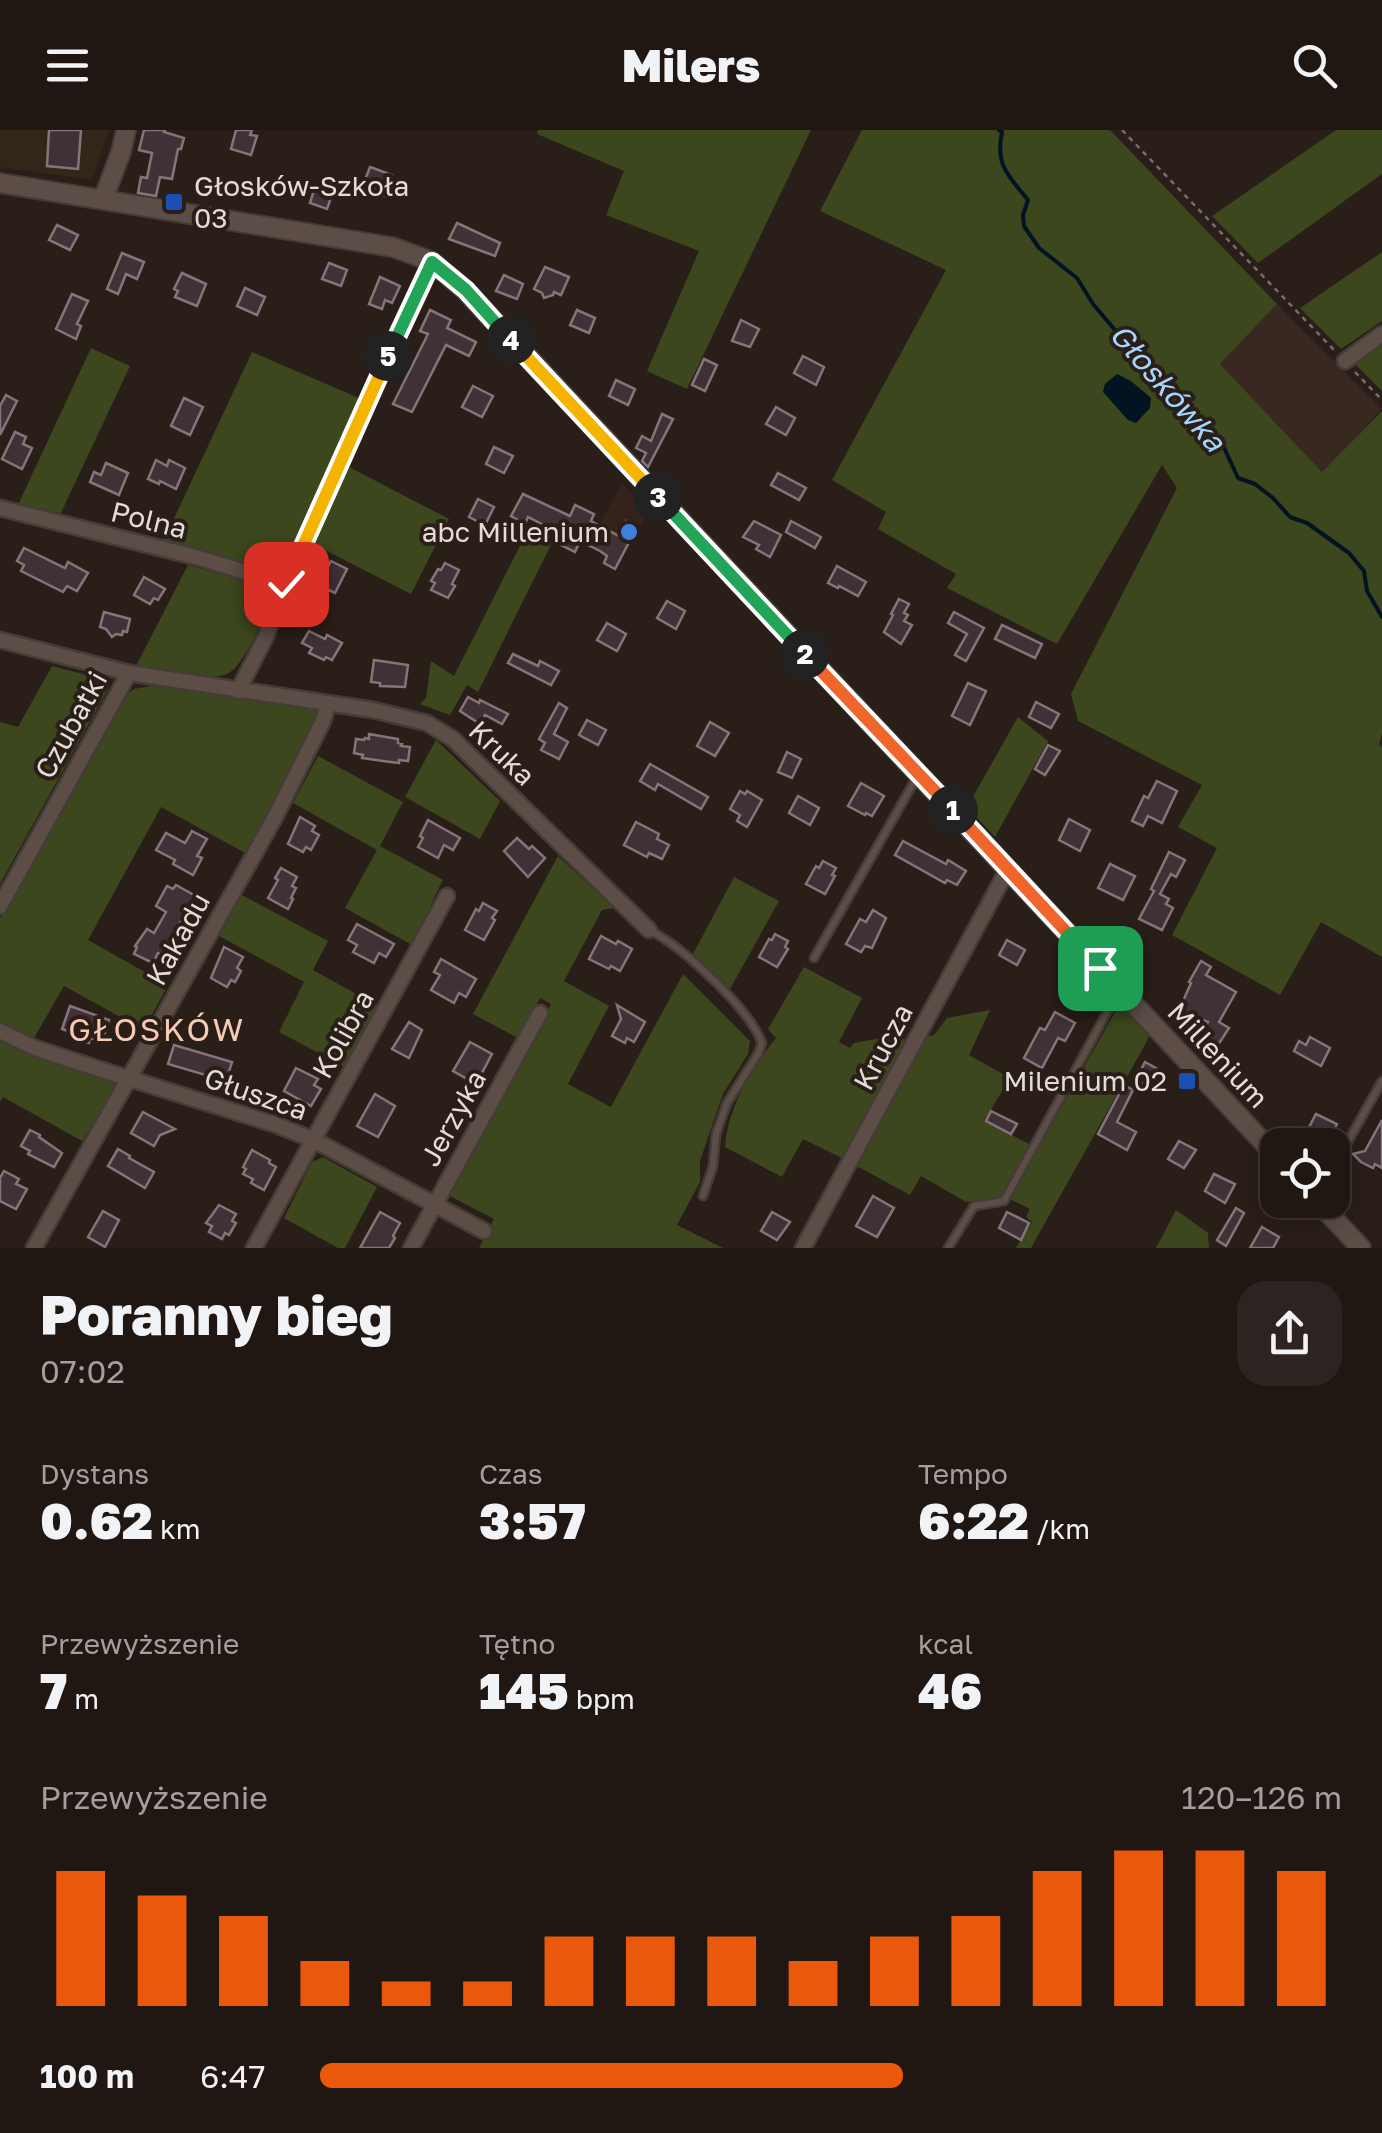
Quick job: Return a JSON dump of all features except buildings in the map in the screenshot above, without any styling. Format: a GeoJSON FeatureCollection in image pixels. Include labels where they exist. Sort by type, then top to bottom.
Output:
{"type":"FeatureCollection","features":[{"type":"Feature","properties":{"kind":"street"},"geometry":{"type":"LineString","coordinates":[[103,200],[126,130]]}},
{"type":"Feature","properties":{"kind":"street","name":"Millenium"},"geometry":{"type":"LineString","coordinates":[[0,183],[392,246],[432,262],[466,290],[1260,1139]]}},
{"type":"Feature","properties":{"kind":"street"},"geometry":{"type":"LineString","coordinates":[[238,691],[432,262]]}},
{"type":"Feature","properties":{"kind":"street"},"geometry":{"type":"LineString","coordinates":[[1345,361],[1382,334]]}},
{"type":"Feature","properties":{"kind":"street","name":"Polna"},"geometry":{"type":"LineString","coordinates":[[0,508],[286,584]]}},
{"type":"Feature","properties":{"kind":"street","name":"Kruka"},"geometry":{"type":"LineString","coordinates":[[0,640],[128,674],[373,710],[427,723],[453,739],[649,930]]}},
{"type":"Feature","properties":{"kind":"street","name":"Czubatki"},"geometry":{"type":"LineString","coordinates":[[0,906],[128,674]]}},
{"type":"Feature","properties":{"kind":"street","name":"Kakadu"},"geometry":{"type":"LineString","coordinates":[[34,1248],[275,817],[328,704]]}},
{"type":"Feature","properties":{"kind":"street","name":"Krucza"},"geometry":{"type":"LineString","coordinates":[[802,1248],[1008,869]]}},
{"type":"Feature","properties":{"kind":"street","name":"Kolibra"},"geometry":{"type":"LineString","coordinates":[[254,1248],[447,896]]}},
{"type":"Feature","properties":{"kind":"street","name":"Jerzyka"},"geometry":{"type":"LineString","coordinates":[[411,1248],[540,1013]]}},
{"type":"Feature","properties":{"kind":"street","name":"Głuszca"},"geometry":{"type":"LineString","coordinates":[[0,1032],[36,1048],[314,1140],[484,1230]]}},
{"type":"Feature","properties":{"kind":"street"},"geometry":{"type":"LineString","coordinates":[[1333,1218],[1361,1248]]}},
{"type":"Feature","properties":{"kind":"lane"},"geometry":{"type":"LineString","coordinates":[[814,958],[918,774]]}},
{"type":"Feature","properties":{"kind":"lane","name":"Kruka"},"geometry":{"type":"LineString","coordinates":[[649,930],[684,952],[738,1006],[762,1044],[727,1103],[703,1196]]}},
{"type":"Feature","properties":{"kind":"lane"},"geometry":{"type":"LineString","coordinates":[[948,1248],[974,1206],[1004,1201],[1120,989]]}},
{"type":"Feature","properties":{"kind":"lane"},"geometry":{"type":"LineString","coordinates":[[1350,1138],[1382,1081]]}},
{"type":"Feature","properties":{"kind":"path"},"geometry":{"type":"LineString","coordinates":[[1122,130],[1382,400]]}},
{"type":"Feature","properties":{"kind":"shaded area"},"geometry":{"type":"Polygon","coordinates":[[[0,130],[110,130],[92,180],[0,167],[0,130]]]}},
{"type":"Feature","properties":{"kind":"shaded area"},"geometry":{"type":"Polygon","coordinates":[[[1277,304],[1382,409],[1323,473],[1220,364],[1277,304]]]}},
{"type":"Feature","properties":{"kind":"shaded area"},"geometry":{"type":"Polygon","coordinates":[[[622,483],[649,511],[632,542],[637,527],[627,522],[618,537],[599,526],[622,483]]]}},
{"type":"Feature","properties":{"kind":"green space"},"geometry":{"type":"Polygon","coordinates":[[[538,130],[811,130],[687,389],[647,371],[699,251],[606,215],[624,171],[537,134],[538,130]]]}},
{"type":"Feature","properties":{"kind":"green space"},"geometry":{"type":"Polygon","coordinates":[[[862,130],[1110,130],[1277,304],[1220,364],[1322,472],[1382,411],[1379,745],[1382,957],[1321,922],[1280,995],[1172,935],[1217,848],[1178,827],[1202,785],[1078,721],[1071,694],[1177,488],[1162,465],[1057,644],[947,588],[956,574],[878,529],[886,512],[832,480],[946,270],[820,211],[862,130]]]}},
{"type":"Feature","properties":{"kind":"green space"},"geometry":{"type":"Polygon","coordinates":[[[1336,130],[1382,130],[1382,174],[1258,263],[1212,216],[1336,130]]]}},
{"type":"Feature","properties":{"kind":"green space"},"geometry":{"type":"Polygon","coordinates":[[[1382,252],[1382,321],[1341,349],[1300,308],[1382,252]]]}},
{"type":"Feature","properties":{"kind":"green space"},"geometry":{"type":"Polygon","coordinates":[[[1382,342],[1382,391],[1353,362],[1382,342]]]}},
{"type":"Feature","properties":{"kind":"green space"},"geometry":{"type":"Polygon","coordinates":[[[91,348],[130,366],[59,517],[17,507],[91,348]]]}},
{"type":"Feature","properties":{"kind":"green space"},"geometry":{"type":"Polygon","coordinates":[[[252,352],[361,399],[282,575],[163,542],[252,352]]]}},
{"type":"Feature","properties":{"kind":"green space"},"geometry":{"type":"Polygon","coordinates":[[[349,467],[449,519],[411,594],[315,545],[349,467]]]}},
{"type":"Feature","properties":{"kind":"green space"},"geometry":{"type":"Polygon","coordinates":[[[527,532],[552,543],[478,692],[467,685],[450,715],[420,704],[426,698],[431,661],[454,676],[527,532]]]}},
{"type":"Feature","properties":{"kind":"green space"},"geometry":{"type":"Polygon","coordinates":[[[188,565],[273,589],[270,606],[246,652],[235,668],[220,676],[136,666],[188,565]]]}},
{"type":"Feature","properties":{"kind":"green space"},"geometry":{"type":"Polygon","coordinates":[[[52,666],[102,679],[109,685],[0,884],[0,722],[18,727],[52,666]]]}},
{"type":"Feature","properties":{"kind":"green space"},"geometry":{"type":"Polygon","coordinates":[[[151,686],[231,694],[318,711],[247,854],[161,807],[88,940],[168,985],[144,1030],[64,986],[34,1038],[0,1024],[0,918],[124,697],[134,689],[151,686]]]}},
{"type":"Feature","properties":{"kind":"green space"},"geometry":{"type":"Polygon","coordinates":[[[1018,717],[1048,741],[995,837],[967,807],[1018,717]]]}},
{"type":"Feature","properties":{"kind":"green space"},"geometry":{"type":"Polygon","coordinates":[[[436,740],[500,801],[480,839],[405,797],[436,740]]]}},
{"type":"Feature","properties":{"kind":"green space"},"geometry":{"type":"Polygon","coordinates":[[[318,756],[403,802],[380,846],[443,880],[412,945],[345,908],[377,850],[293,803],[318,756]]]}},
{"type":"Feature","properties":{"kind":"green space"},"geometry":{"type":"Polygon","coordinates":[[[558,856],[614,908],[602,910],[564,981],[609,1006],[568,1084],[611,1107],[683,974],[750,1041],[748,1054],[723,1094],[700,1161],[700,1182],[677,1225],[723,1248],[479,1248],[494,1219],[448,1195],[551,1004],[540,998],[518,1038],[473,1014],[558,856]]]}},
{"type":"Feature","properties":{"kind":"green space"},"geometry":{"type":"Polygon","coordinates":[[[734,877],[779,901],[730,989],[693,954],[734,877]]]}},
{"type":"Feature","properties":{"kind":"green space"},"geometry":{"type":"Polygon","coordinates":[[[240,894],[328,941],[313,970],[380,1007],[345,1067],[279,1032],[304,982],[219,936],[240,894]]]}},
{"type":"Feature","properties":{"kind":"green space"},"geometry":{"type":"Polygon","coordinates":[[[804,967],[862,998],[839,1042],[850,1048],[854,1043],[897,1035],[910,1042],[846,1160],[803,1139],[782,1177],[725,1147],[742,1089],[776,1038],[768,1029],[804,967]]]}},
{"type":"Feature","properties":{"kind":"green space"},"geometry":{"type":"Polygon","coordinates":[[[1125,1009],[1149,1035],[1147,1041],[1031,1248],[1016,1248],[1032,1222],[1026,1217],[1030,1209],[1010,1199],[1115,1012],[1125,1009]]]}},
{"type":"Feature","properties":{"kind":"green space"},"geometry":{"type":"Polygon","coordinates":[[[990,1010],[969,1055],[1010,1078],[984,1121],[1031,1145],[1000,1200],[966,1202],[921,1176],[910,1195],[855,1165],[923,1037],[934,1035],[947,1018],[990,1010]]]}},
{"type":"Feature","properties":{"kind":"green space"},"geometry":{"type":"Polygon","coordinates":[[[0,1038],[111,1078],[116,1089],[82,1141],[3,1097],[0,1102],[0,1038]]]}},
{"type":"Feature","properties":{"kind":"green space"},"geometry":{"type":"Polygon","coordinates":[[[323,1157],[377,1187],[345,1248],[338,1248],[284,1218],[312,1162],[323,1157]]]}},
{"type":"Feature","properties":{"kind":"green space"},"geometry":{"type":"Polygon","coordinates":[[[1176,1210],[1208,1233],[1209,1248],[1156,1248],[1176,1210]]]}},
{"type":"Feature","properties":{"kind":"water"},"geometry":{"type":"Polygon","coordinates":[[[1117,374],[1151,398],[1150,408],[1136,423],[1128,420],[1103,392],[1105,384],[1117,374]]]}},
{"type":"Feature","properties":{"kind":"waterway","name":"Głoskówka"},"geometry":{"type":"LineString","coordinates":[[999,130],[1002,161],[1028,200],[1024,226],[1039,248],[1077,278],[1115,330],[1221,441],[1238,478],[1255,484],[1290,517],[1307,523],[1349,553],[1364,571],[1367,591],[1382,617]]}},
{"type":"Feature","properties":{"kind":"place","name":"Głosków-Szkoła 03"},"geometry":{"type":"Point","coordinates":[174,202]}},
{"type":"Feature","properties":{"kind":"place","name":"abc Millenium"},"geometry":{"type":"Point","coordinates":[629,532]}},
{"type":"Feature","properties":{"kind":"place","name":"Milenium 02"},"geometry":{"type":"Point","coordinates":[1187,1081]}},
{"type":"Feature","properties":{"kind":"district","name":"GŁOSKÓW"},"geometry":{"type":"Point","coordinates":[157,1030]}},
{"type":"Feature","properties":{"kind":"route"},"geometry":{"type":"LineString","coordinates":[[286,584],[432,262],[466,290],[1100,968]]}}]}
